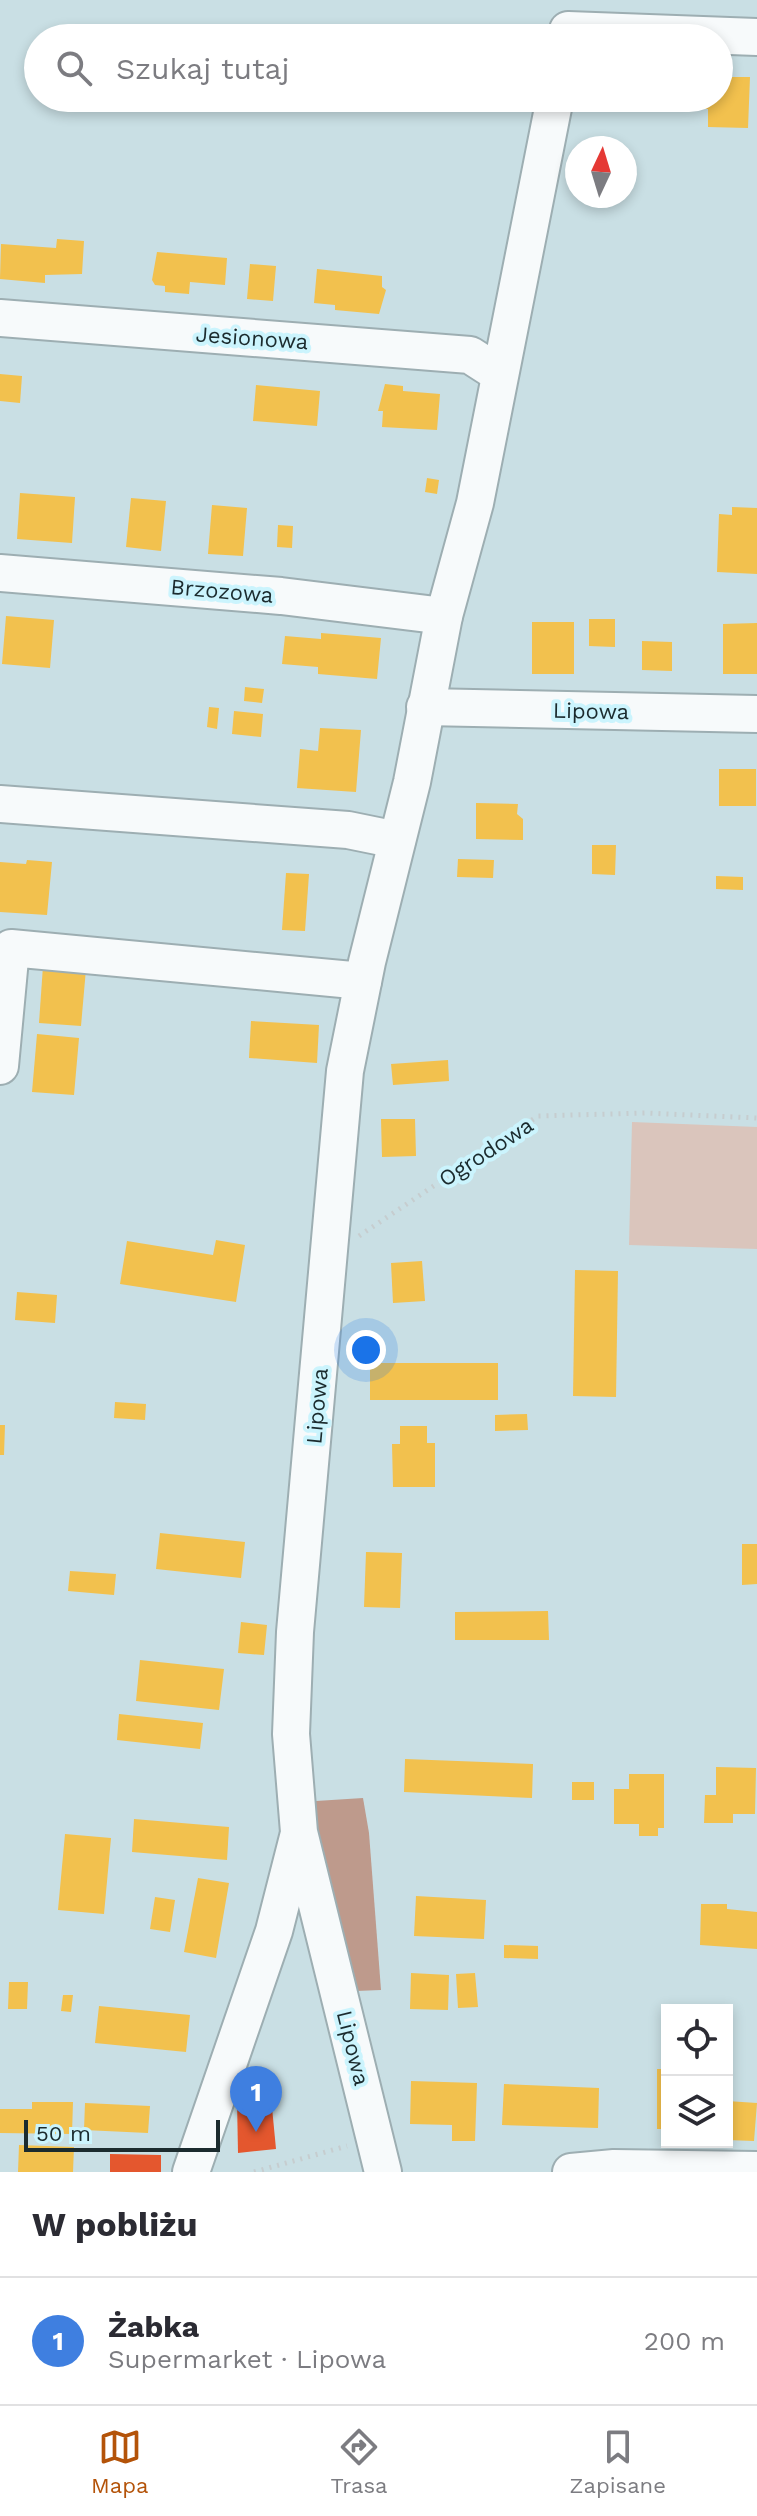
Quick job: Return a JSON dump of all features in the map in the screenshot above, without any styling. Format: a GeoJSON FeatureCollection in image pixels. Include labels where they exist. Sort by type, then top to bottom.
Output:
{"type":"FeatureCollection","features":[{"type":"Feature","properties":{"kind":"street"},"geometry":{"type":"LineString","coordinates":[[733,37],[757,37]]}},
{"type":"Feature","properties":{"kind":"street","name":"Lipowa"},"geometry":{"type":"LineString","coordinates":[[379,2155],[299,1832],[291,1734],[295,1632],[345,1071],[444,616],[475,503],[498,373],[552,112]]}},
{"type":"Feature","properties":{"kind":"street","name":"Jesionowa"},"geometry":{"type":"LineString","coordinates":[[0,318],[470,355],[498,373]]}},
{"type":"Feature","properties":{"kind":"street","name":"Brzozowa"},"geometry":{"type":"LineString","coordinates":[[0,573],[281,596],[444,616]]}},
{"type":"Feature","properties":{"kind":"street","name":"Lipowa"},"geometry":{"type":"LineString","coordinates":[[425,707],[757,714]]}},
{"type":"Feature","properties":{"kind":"street"},"geometry":{"type":"LineString","coordinates":[[0,804],[348,830],[397,840]]}},
{"type":"Feature","properties":{"kind":"street"},"geometry":{"type":"LineString","coordinates":[[0,1066],[11,948],[363,981]]}},
{"type":"Feature","properties":{"kind":"street","name":"Lipowa"},"geometry":{"type":"LineString","coordinates":[[191,2172],[274,1931],[299,1832]]}},
{"type":"Feature","properties":{"kind":"street"},"geometry":{"type":"LineString","coordinates":[[571,2172],[614,2168],[757,2170]]}},
{"type":"Feature","properties":{"kind":"path","name":"Ogrodowa"},"geometry":{"type":"LineString","coordinates":[[331,1255],[538,1116],[645,1113],[757,1118]]}},
{"type":"Feature","properties":{"kind":"path"},"geometry":{"type":"LineString","coordinates":[[254,2172],[379,2155]]}},
{"type":"Feature","properties":{"kind":"shaded area"},"geometry":{"type":"Polygon","coordinates":[[[632,1122],[757,1127],[757,1249],[629,1245],[632,1122]]]}},
{"type":"Feature","properties":{"kind":"shaded area"},"geometry":{"type":"Polygon","coordinates":[[[363,1798],[369,1833],[381,1990],[356,1991],[315,1829],[316,1801],[363,1798]]]}},
{"type":"Feature","properties":{"kind":"building: Mieszkania"},"geometry":{"type":"Polygon","coordinates":[[[733,77],[750,77],[748,128],[708,127],[708,112],[733,112],[733,77]]]}},
{"type":"Feature","properties":{"kind":"building: Mieszkania"},"geometry":{"type":"Polygon","coordinates":[[[57,239],[84,241],[82,274],[45,275],[45,283],[0,279],[1,244],[56,248],[57,239]]]}},
{"type":"Feature","properties":{"kind":"building: Mieszkania"},"geometry":{"type":"Polygon","coordinates":[[[157,252],[227,258],[225,285],[190,282],[189,294],[165,292],[165,286],[155,285],[152,280],[157,252]]]}},
{"type":"Feature","properties":{"kind":"building: Mieszkania"},"geometry":{"type":"Polygon","coordinates":[[[250,264],[276,266],[273,301],[247,299],[250,264]]]}},
{"type":"Feature","properties":{"kind":"building: Mieszkania"},"geometry":{"type":"Polygon","coordinates":[[[317,269],[382,276],[382,287],[386,290],[379,314],[335,310],[335,305],[314,303],[317,269]]]}},
{"type":"Feature","properties":{"kind":"building: Mieszkania"},"geometry":{"type":"Polygon","coordinates":[[[0,374],[22,376],[20,403],[0,401],[0,374]]]}},
{"type":"Feature","properties":{"kind":"building: Mieszkania"},"geometry":{"type":"Polygon","coordinates":[[[385,384],[403,386],[403,391],[440,394],[437,430],[382,427],[383,411],[378,411],[385,384]]]}},
{"type":"Feature","properties":{"kind":"building: Mieszkania"},"geometry":{"type":"Polygon","coordinates":[[[256,385],[320,391],[317,426],[253,421],[256,385]]]}},
{"type":"Feature","properties":{"kind":"building: Mieszkania"},"geometry":{"type":"Polygon","coordinates":[[[427,478],[439,480],[437,494],[425,492],[427,478]]]}},
{"type":"Feature","properties":{"kind":"building: Mieszkania"},"geometry":{"type":"Polygon","coordinates":[[[20,493],[75,497],[72,543],[17,539],[20,493]]]}},
{"type":"Feature","properties":{"kind":"building: Mieszkania"},"geometry":{"type":"Polygon","coordinates":[[[131,498],[166,501],[161,551],[126,547],[131,498]]]}},
{"type":"Feature","properties":{"kind":"building: Mieszkania"},"geometry":{"type":"Polygon","coordinates":[[[212,505],[247,508],[243,556],[208,554],[212,505]]]}},
{"type":"Feature","properties":{"kind":"building: Mieszkania"},"geometry":{"type":"Polygon","coordinates":[[[732,507],[757,508],[757,574],[717,572],[719,514],[732,515],[732,507]]]}},
{"type":"Feature","properties":{"kind":"building: Mieszkania"},"geometry":{"type":"Polygon","coordinates":[[[278,525],[293,526],[292,548],[277,547],[278,525]]]}},
{"type":"Feature","properties":{"kind":"building: Mieszkania"},"geometry":{"type":"Polygon","coordinates":[[[6,616],[54,620],[50,668],[2,664],[6,616]]]}},
{"type":"Feature","properties":{"kind":"building: Mieszkania"},"geometry":{"type":"Polygon","coordinates":[[[589,619],[615,619],[615,647],[589,646],[589,619]]]}},
{"type":"Feature","properties":{"kind":"building: Mieszkania"},"geometry":{"type":"Polygon","coordinates":[[[532,622],[574,622],[574,674],[532,674],[532,622]]]}},
{"type":"Feature","properties":{"kind":"building: Mieszkania"},"geometry":{"type":"Polygon","coordinates":[[[757,623],[757,674],[723,674],[723,624],[757,623]]]}},
{"type":"Feature","properties":{"kind":"building: Mieszkania"},"geometry":{"type":"Polygon","coordinates":[[[321,633],[381,638],[377,679],[318,674],[318,667],[282,664],[285,636],[321,639],[321,633]]]}},
{"type":"Feature","properties":{"kind":"building: Mieszkania"},"geometry":{"type":"Polygon","coordinates":[[[642,641],[672,642],[672,671],[642,670],[642,641]]]}},
{"type":"Feature","properties":{"kind":"building: Mieszkania"},"geometry":{"type":"Polygon","coordinates":[[[245,687],[264,689],[262,703],[244,701],[245,687]]]}},
{"type":"Feature","properties":{"kind":"building: Mieszkania"},"geometry":{"type":"Polygon","coordinates":[[[209,707],[219,708],[217,729],[207,727],[209,707]]]}},
{"type":"Feature","properties":{"kind":"building: Mieszkania"},"geometry":{"type":"Polygon","coordinates":[[[234,711],[263,714],[261,737],[232,734],[234,711]]]}},
{"type":"Feature","properties":{"kind":"building: Mieszkania"},"geometry":{"type":"Polygon","coordinates":[[[320,728],[361,730],[356,792],[297,788],[300,749],[318,751],[320,728]]]}},
{"type":"Feature","properties":{"kind":"building: Mieszkania"},"geometry":{"type":"Polygon","coordinates":[[[719,769],[756,769],[756,806],[719,806],[719,769]]]}},
{"type":"Feature","properties":{"kind":"building: Mieszkania"},"geometry":{"type":"Polygon","coordinates":[[[476,803],[518,804],[517,814],[523,819],[523,840],[476,839],[476,803]]]}},
{"type":"Feature","properties":{"kind":"building: Mieszkania"},"geometry":{"type":"Polygon","coordinates":[[[592,845],[616,845],[615,875],[592,874],[592,845]]]}},
{"type":"Feature","properties":{"kind":"building: Mieszkania"},"geometry":{"type":"Polygon","coordinates":[[[458,859],[494,860],[493,878],[457,877],[458,859]]]}},
{"type":"Feature","properties":{"kind":"building: Mieszkania"},"geometry":{"type":"Polygon","coordinates":[[[27,860],[52,862],[47,915],[0,912],[0,862],[26,864],[27,860]]]}},
{"type":"Feature","properties":{"kind":"building: Mieszkania"},"geometry":{"type":"Polygon","coordinates":[[[286,873],[309,874],[305,931],[282,930],[286,873]]]}},
{"type":"Feature","properties":{"kind":"building: Mieszkania"},"geometry":{"type":"Polygon","coordinates":[[[716,876],[743,877],[743,890],[716,889],[716,876]]]}},
{"type":"Feature","properties":{"kind":"building: Mieszkania"},"geometry":{"type":"Polygon","coordinates":[[[43,966],[86,969],[81,1026],[39,1023],[43,966]]]}},
{"type":"Feature","properties":{"kind":"building: Mieszkania"},"geometry":{"type":"Polygon","coordinates":[[[251,1021],[319,1025],[317,1063],[249,1058],[251,1021]]]}},
{"type":"Feature","properties":{"kind":"building: Mieszkania"},"geometry":{"type":"Polygon","coordinates":[[[37,1034],[79,1038],[74,1095],[32,1092],[37,1034]]]}},
{"type":"Feature","properties":{"kind":"building: Mieszkania"},"geometry":{"type":"Polygon","coordinates":[[[448,1060],[449,1081],[393,1085],[391,1064],[448,1060]]]}},
{"type":"Feature","properties":{"kind":"building: Mieszkania"},"geometry":{"type":"Polygon","coordinates":[[[381,1119],[415,1119],[416,1156],[382,1157],[381,1119]]]}},
{"type":"Feature","properties":{"kind":"building: Mieszkania"},"geometry":{"type":"Polygon","coordinates":[[[216,1240],[245,1245],[236,1302],[120,1284],[127,1241],[213,1255],[216,1240]]]}},
{"type":"Feature","properties":{"kind":"building: Mieszkania"},"geometry":{"type":"Polygon","coordinates":[[[422,1261],[425,1301],[393,1303],[391,1263],[422,1261]]]}},
{"type":"Feature","properties":{"kind":"building: Mieszkania"},"geometry":{"type":"Polygon","coordinates":[[[575,1270],[618,1271],[616,1397],[573,1396],[575,1270]]]}},
{"type":"Feature","properties":{"kind":"building: Mieszkania"},"geometry":{"type":"Polygon","coordinates":[[[17,1292],[57,1295],[55,1323],[15,1320],[17,1292]]]}},
{"type":"Feature","properties":{"kind":"building: Mieszkania"},"geometry":{"type":"Polygon","coordinates":[[[370,1363],[498,1363],[498,1400],[370,1400],[370,1363]]]}},
{"type":"Feature","properties":{"kind":"building: Mieszkania"},"geometry":{"type":"Polygon","coordinates":[[[115,1402],[146,1404],[145,1420],[114,1418],[115,1402]]]}},
{"type":"Feature","properties":{"kind":"building: Mieszkania"},"geometry":{"type":"Polygon","coordinates":[[[527,1414],[528,1430],[495,1431],[495,1415],[527,1414]]]}},
{"type":"Feature","properties":{"kind":"building: Mieszkania"},"geometry":{"type":"Polygon","coordinates":[[[0,1425],[5,1425],[4,1455],[0,1455],[0,1425]]]}},
{"type":"Feature","properties":{"kind":"building: Mieszkania"},"geometry":{"type":"Polygon","coordinates":[[[400,1426],[427,1426],[427,1443],[435,1443],[435,1487],[393,1487],[392,1444],[400,1444],[400,1426]]]}},
{"type":"Feature","properties":{"kind":"building: Mieszkania"},"geometry":{"type":"Polygon","coordinates":[[[160,1533],[245,1542],[241,1578],[156,1569],[160,1533]]]}},
{"type":"Feature","properties":{"kind":"building: Mieszkania"},"geometry":{"type":"Polygon","coordinates":[[[742,1544],[757,1544],[757,1584],[742,1585],[742,1544]]]}},
{"type":"Feature","properties":{"kind":"building: Mieszkania"},"geometry":{"type":"Polygon","coordinates":[[[366,1552],[402,1553],[400,1608],[364,1607],[366,1552]]]}},
{"type":"Feature","properties":{"kind":"building: Mieszkania"},"geometry":{"type":"Polygon","coordinates":[[[70,1571],[116,1574],[114,1595],[68,1591],[70,1571]]]}},
{"type":"Feature","properties":{"kind":"building: Mieszkania"},"geometry":{"type":"Polygon","coordinates":[[[548,1611],[549,1640],[455,1640],[455,1612],[548,1611]]]}},
{"type":"Feature","properties":{"kind":"building: Mieszkania"},"geometry":{"type":"Polygon","coordinates":[[[241,1622],[267,1625],[264,1655],[238,1653],[241,1622]]]}},
{"type":"Feature","properties":{"kind":"building: Mieszkania"},"geometry":{"type":"Polygon","coordinates":[[[140,1660],[224,1669],[219,1710],[136,1701],[140,1660]]]}},
{"type":"Feature","properties":{"kind":"building: Mieszkania"},"geometry":{"type":"Polygon","coordinates":[[[119,1714],[203,1723],[200,1749],[117,1740],[119,1714]]]}},
{"type":"Feature","properties":{"kind":"building: Mieszkania"},"geometry":{"type":"Polygon","coordinates":[[[405,1759],[533,1764],[532,1798],[404,1792],[405,1759]]]}},
{"type":"Feature","properties":{"kind":"building: Mieszkania"},"geometry":{"type":"Polygon","coordinates":[[[716,1767],[756,1768],[755,1814],[733,1814],[733,1823],[704,1823],[705,1795],[716,1795],[716,1767]]]}},
{"type":"Feature","properties":{"kind":"building: Mieszkania"},"geometry":{"type":"Polygon","coordinates":[[[629,1774],[664,1774],[664,1828],[658,1828],[658,1836],[639,1836],[639,1824],[614,1824],[614,1789],[629,1789],[629,1774]]]}},
{"type":"Feature","properties":{"kind":"building: Mieszkania"},"geometry":{"type":"Polygon","coordinates":[[[572,1782],[594,1782],[594,1800],[572,1800],[572,1782]]]}},
{"type":"Feature","properties":{"kind":"building: Mieszkania"},"geometry":{"type":"Polygon","coordinates":[[[134,1819],[229,1827],[227,1860],[132,1852],[134,1819]]]}},
{"type":"Feature","properties":{"kind":"building: Mieszkania"},"geometry":{"type":"Polygon","coordinates":[[[65,1834],[111,1838],[104,1914],[58,1910],[65,1834]]]}},
{"type":"Feature","properties":{"kind":"building: Mieszkania"},"geometry":{"type":"Polygon","coordinates":[[[198,1878],[229,1883],[216,1958],[184,1952],[198,1878]]]}},
{"type":"Feature","properties":{"kind":"building: Mieszkania"},"geometry":{"type":"Polygon","coordinates":[[[416,1896],[486,1900],[484,1939],[414,1936],[416,1896]]]}},
{"type":"Feature","properties":{"kind":"building: Mieszkania"},"geometry":{"type":"Polygon","coordinates":[[[155,1897],[175,1900],[170,1932],[150,1929],[155,1897]]]}},
{"type":"Feature","properties":{"kind":"building: Mieszkania"},"geometry":{"type":"Polygon","coordinates":[[[701,1904],[727,1904],[727,1909],[757,1912],[757,1949],[700,1945],[701,1904]]]}},
{"type":"Feature","properties":{"kind":"building: Mieszkania"},"geometry":{"type":"Polygon","coordinates":[[[504,1945],[538,1946],[538,1959],[504,1958],[504,1945]]]}},
{"type":"Feature","properties":{"kind":"building: Mieszkania"},"geometry":{"type":"Polygon","coordinates":[[[411,1973],[449,1975],[448,2010],[410,2009],[411,1973]]]}},
{"type":"Feature","properties":{"kind":"building: Mieszkania"},"geometry":{"type":"Polygon","coordinates":[[[475,1973],[478,2007],[458,2008],[456,1974],[475,1973]]]}},
{"type":"Feature","properties":{"kind":"building: Mieszkania"},"geometry":{"type":"Polygon","coordinates":[[[9,1982],[28,1982],[27,2009],[8,2009],[9,1982]]]}},
{"type":"Feature","properties":{"kind":"building: Mieszkania"},"geometry":{"type":"Polygon","coordinates":[[[63,1995],[73,1995],[71,2012],[61,2011],[63,1995]]]}},
{"type":"Feature","properties":{"kind":"building: Mieszkania"},"geometry":{"type":"Polygon","coordinates":[[[99,2006],[190,2015],[186,2052],[95,2043],[99,2006]]]}},
{"type":"Feature","properties":{"kind":"building: Mieszkania"},"geometry":{"type":"Polygon","coordinates":[[[657,2069],[661,2069],[661,2129],[657,2129],[657,2069]]]}},
{"type":"Feature","properties":{"kind":"building: Mieszkania"},"geometry":{"type":"Polygon","coordinates":[[[411,2081],[477,2083],[475,2141],[452,2141],[452,2125],[410,2124],[411,2081]]]}},
{"type":"Feature","properties":{"kind":"building: Mieszkania"},"geometry":{"type":"Polygon","coordinates":[[[504,2084],[599,2088],[598,2128],[502,2125],[504,2084]]]}},
{"type":"Feature","properties":{"kind":"building: Mieszkania"},"geometry":{"type":"Polygon","coordinates":[[[733,2101],[757,2103],[754,2141],[733,2140],[733,2101]]]}},
{"type":"Feature","properties":{"kind":"building: Mieszkania"},"geometry":{"type":"Polygon","coordinates":[[[32,2102],[73,2102],[72,2134],[0,2133],[0,2109],[32,2109],[32,2102]]]}},
{"type":"Feature","properties":{"kind":"building: Mieszkania"},"geometry":{"type":"Polygon","coordinates":[[[85,2103],[150,2106],[148,2133],[84,2130],[85,2103]]]}},
{"type":"Feature","properties":{"kind":"building: Mieszkania"},"geometry":{"type":"Polygon","coordinates":[[[19,2145],[74,2147],[73,2172],[18,2172],[19,2145]]]}},
{"type":"Feature","properties":{"kind":"building: Handel"},"geometry":{"type":"Polygon","coordinates":[[[271,2097],[276,2149],[238,2153],[237,2101],[271,2097]]]}},
{"type":"Feature","properties":{"kind":"building: Handel"},"geometry":{"type":"Polygon","coordinates":[[[110,2154],[161,2155],[161,2172],[110,2172],[110,2154]]]}},
{"type":"Feature","properties":{"kind":"place","name":"Żabka"},"geometry":{"type":"Point","coordinates":[256,2132]}}]}
